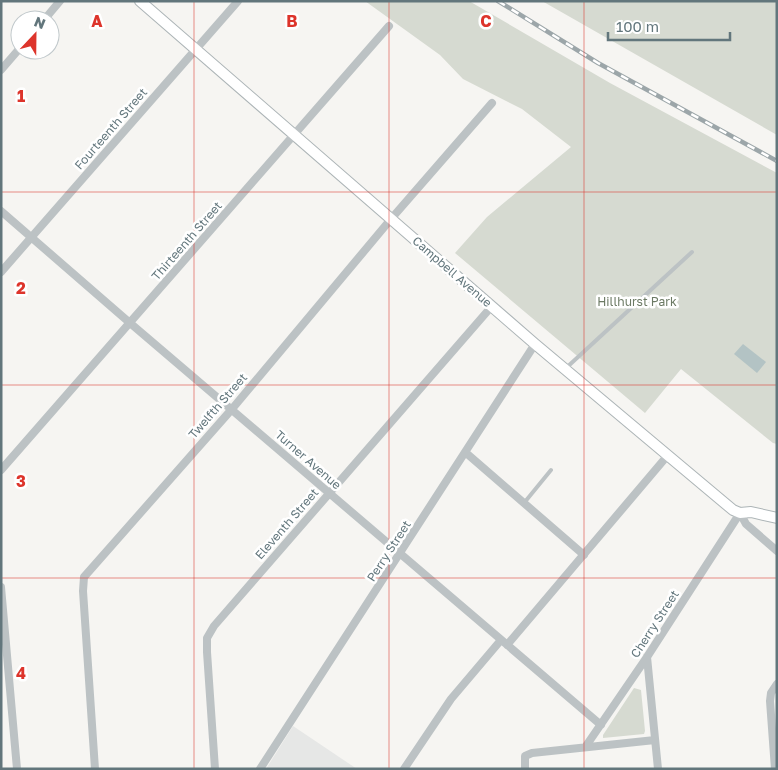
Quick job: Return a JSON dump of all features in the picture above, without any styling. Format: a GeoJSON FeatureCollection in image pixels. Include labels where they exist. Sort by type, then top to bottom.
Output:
{"type":"FeatureCollection","features":[{"type":"Feature","properties":{"kind":"street","name":"Campbell Avenue"},"geometry":{"type":"LineString","coordinates":[[140,1],[535,344],[733,510],[740,513]]}},
{"type":"Feature","properties":{"kind":"street","name":"Fourteenth Street"},"geometry":{"type":"LineString","coordinates":[[1,272],[238,1]]}},
{"type":"Feature","properties":{"kind":"street","name":"Thirteenth Street"},"geometry":{"type":"LineString","coordinates":[[1,470],[389,26]]}},
{"type":"Feature","properties":{"kind":"street"},"geometry":{"type":"LineString","coordinates":[[1,70],[10,60]]}},
{"type":"Feature","properties":{"kind":"street","name":"Twelfth Street"},"geometry":{"type":"LineString","coordinates":[[95,769],[83,591],[84,577],[232,409],[492,103]]}},
{"type":"Feature","properties":{"kind":"street","name":"Turner Avenue"},"geometry":{"type":"LineString","coordinates":[[1,211],[600,725]]}},
{"type":"Feature","properties":{"kind":"street","name":"Eleventh Street"},"geometry":{"type":"LineString","coordinates":[[215,769],[207,638],[214,626],[492,306]]}},
{"type":"Feature","properties":{"kind":"street","name":"Perry Street"},"geometry":{"type":"LineString","coordinates":[[260,769],[401,554],[535,344]]}},
{"type":"Feature","properties":{"kind":"street"},"geometry":{"type":"LineString","coordinates":[[465,452],[584,556]]}},
{"type":"Feature","properties":{"kind":"street"},"geometry":{"type":"LineString","coordinates":[[404,769],[451,699],[584,556],[668,455]]}},
{"type":"Feature","properties":{"kind":"street"},"geometry":{"type":"LineString","coordinates":[[777,518],[751,512],[740,513],[746,524],[777,551]]}},
{"type":"Feature","properties":{"kind":"street","name":"Cherry Street"},"geometry":{"type":"LineString","coordinates":[[586,746],[647,657],[740,513]]}},
{"type":"Feature","properties":{"kind":"street"},"geometry":{"type":"LineString","coordinates":[[1,587],[17,769]]}},
{"type":"Feature","properties":{"kind":"street"},"geometry":{"type":"LineString","coordinates":[[647,657],[658,769]]}},
{"type":"Feature","properties":{"kind":"street"},"geometry":{"type":"LineString","coordinates":[[775,769],[770,701],[771,693],[777,684]]}},
{"type":"Feature","properties":{"kind":"street"},"geometry":{"type":"LineString","coordinates":[[525,769],[525,756],[532,753],[655,740]]}},
{"type":"Feature","properties":{"kind":"lane"},"geometry":{"type":"LineString","coordinates":[[565,369],[692,252]]}},
{"type":"Feature","properties":{"kind":"lane"},"geometry":{"type":"LineString","coordinates":[[524,503],[551,470]]}},
{"type":"Feature","properties":{"kind":"shaded area"},"geometry":{"type":"Polygon","coordinates":[[[743,344],[766,362],[757,373],[734,354],[743,344]]]}},
{"type":"Feature","properties":{"kind":"shaded area"},"geometry":{"type":"Polygon","coordinates":[[[293,726],[357,769],[266,769],[293,726]]]}},
{"type":"Feature","properties":{"kind":"green space","name":"Hillhurst Park"},"geometry":{"type":"Polygon","coordinates":[[[365,1],[469,1],[610,83],[777,173],[777,444],[773,443],[681,369],[645,413],[455,253],[487,217],[571,147],[522,109],[463,79],[440,55],[365,1]]]}},
{"type":"Feature","properties":{"kind":"green space"},"geometry":{"type":"Polygon","coordinates":[[[542,1],[777,1],[777,135],[542,1]]]}},
{"type":"Feature","properties":{"kind":"green space"},"geometry":{"type":"Polygon","coordinates":[[[634,688],[641,690],[644,734],[603,738],[603,735],[634,688]]]}},
{"type":"Feature","properties":{"kind":"railway"},"geometry":{"type":"LineString","coordinates":[[498,1],[598,63],[777,161]]}}]}
